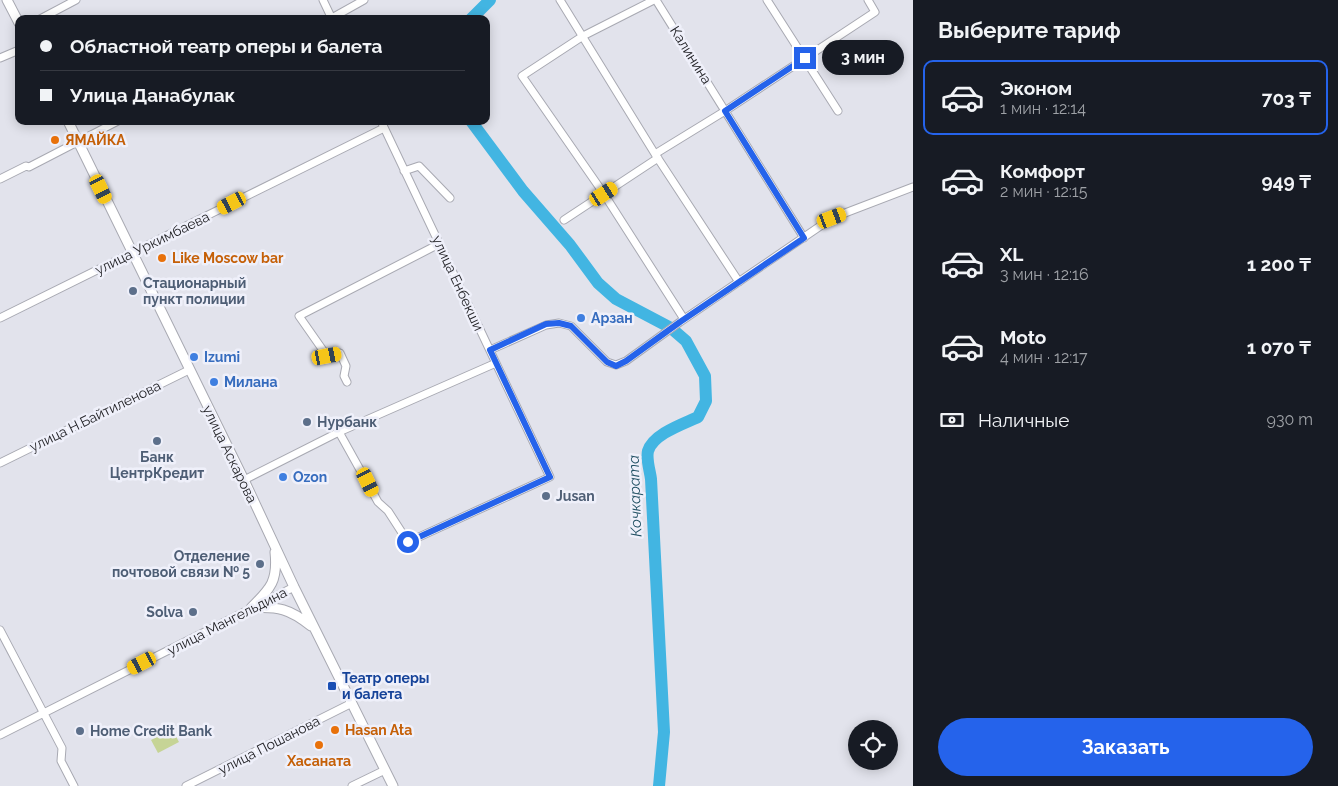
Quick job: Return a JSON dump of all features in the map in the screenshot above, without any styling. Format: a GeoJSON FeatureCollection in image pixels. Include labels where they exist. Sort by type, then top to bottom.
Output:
{"type":"FeatureCollection","features":[{"type":"Feature","properties":{"kind":"main road"},"geometry":{"type":"LineString","coordinates":[[9,1],[15,15]]}},
{"type":"Feature","properties":{"kind":"main road","name":"улица Аскарова"},"geometry":{"type":"LineString","coordinates":[[70,125],[244,480],[315,630],[393,786]]}},
{"type":"Feature","properties":{"kind":"main road"},"geometry":{"type":"LineString","coordinates":[[251,608],[272,584],[276,572],[274,546]]}},
{"type":"Feature","properties":{"kind":"main road"},"geometry":{"type":"LineString","coordinates":[[251,608],[271,607],[283,609],[301,618],[315,630]]}},
{"type":"Feature","properties":{"kind":"street"},"geometry":{"type":"LineString","coordinates":[[48,15],[76,0]]}},
{"type":"Feature","properties":{"kind":"street"},"geometry":{"type":"LineString","coordinates":[[323,0],[329,15]]}},
{"type":"Feature","properties":{"kind":"street"},"geometry":{"type":"LineString","coordinates":[[338,15],[364,0]]}},
{"type":"Feature","properties":{"kind":"street"},"geometry":{"type":"LineString","coordinates":[[560,0],[657,156],[739,282]]}},
{"type":"Feature","properties":{"kind":"street"},"geometry":{"type":"LineString","coordinates":[[655,0],[583,36],[522,76],[604,194],[684,319]]}},
{"type":"Feature","properties":{"kind":"street","name":"Калинина"},"geometry":{"type":"LineString","coordinates":[[655,0],[804,238]]}},
{"type":"Feature","properties":{"kind":"street"},"geometry":{"type":"LineString","coordinates":[[767,0],[838,111]]}},
{"type":"Feature","properties":{"kind":"street"},"geometry":{"type":"LineString","coordinates":[[564,220],[875,12],[868,0]]}},
{"type":"Feature","properties":{"kind":"street"},"geometry":{"type":"LineString","coordinates":[[0,58],[15,52]]}},
{"type":"Feature","properties":{"kind":"street"},"geometry":{"type":"LineString","coordinates":[[0,179],[26,166],[29,167],[110,125]]}},
{"type":"Feature","properties":{"kind":"street","name":"улица Енбекши"},"geometry":{"type":"LineString","coordinates":[[339,432],[378,502],[388,511],[408,542],[550,477],[382,125]]}},
{"type":"Feature","properties":{"kind":"street","name":"улица Уркимбаева"},"geometry":{"type":"LineString","coordinates":[[0,318],[132,253],[382,125]]}},
{"type":"Feature","properties":{"kind":"street"},"geometry":{"type":"LineString","coordinates":[[404,171],[419,166],[450,198]]}},
{"type":"Feature","properties":{"kind":"street"},"geometry":{"type":"LineString","coordinates":[[490,350],[546,324],[559,323],[571,326],[607,362],[616,366],[626,361],[832,218],[913,187]]}},
{"type":"Feature","properties":{"kind":"street"},"geometry":{"type":"LineString","coordinates":[[347,382],[344,376],[346,366],[340,353],[327,356],[299,316],[439,244]]}},
{"type":"Feature","properties":{"kind":"street"},"geometry":{"type":"LineString","coordinates":[[244,480],[339,432],[496,363]]}},
{"type":"Feature","properties":{"kind":"street","name":"улица Н.Байтиленова"},"geometry":{"type":"LineString","coordinates":[[0,463],[189,370]]}},
{"type":"Feature","properties":{"kind":"street","name":"улица Мангельдина"},"geometry":{"type":"LineString","coordinates":[[0,735],[294,587]]}},
{"type":"Feature","properties":{"kind":"street"},"geometry":{"type":"LineString","coordinates":[[0,630],[62,748],[61,761],[74,786]]}},
{"type":"Feature","properties":{"kind":"street","name":"улица Пошанова"},"geometry":{"type":"LineString","coordinates":[[186,786],[352,703]]}},
{"type":"Feature","properties":{"kind":"street"},"geometry":{"type":"LineString","coordinates":[[352,786],[385,770]]}},
{"type":"Feature","properties":{"kind":"green space"},"geometry":{"type":"Polygon","coordinates":[[[172,729],[179,742],[158,753],[151,740],[172,729]]]}},
{"type":"Feature","properties":{"kind":"waterway","name":"Кочкарата"},"geometry":{"type":"LineString","coordinates":[[475,15],[490,0]]}},
{"type":"Feature","properties":{"kind":"waterway","name":"Кочкарата"},"geometry":{"type":"LineString","coordinates":[[474,125],[523,191],[570,245],[598,283],[616,299],[671,328],[686,341],[705,376],[706,401],[698,417],[662,435],[651,445],[648,451],[664,732],[659,786]]}},
{"type":"Feature","properties":{"kind":"place","name":"ЯМАЙКА"},"geometry":{"type":"Point","coordinates":[55,140]}},
{"type":"Feature","properties":{"kind":"place","name":"Like Moscow bar"},"geometry":{"type":"Point","coordinates":[162,258]}},
{"type":"Feature","properties":{"kind":"place","name":"Стационарный пункт полиции"},"geometry":{"type":"Point","coordinates":[133,291]}},
{"type":"Feature","properties":{"kind":"place","name":"Арзан"},"geometry":{"type":"Point","coordinates":[581,318]}},
{"type":"Feature","properties":{"kind":"place","name":"Izumi"},"geometry":{"type":"Point","coordinates":[194,357]}},
{"type":"Feature","properties":{"kind":"place","name":"Милана"},"geometry":{"type":"Point","coordinates":[214,382]}},
{"type":"Feature","properties":{"kind":"place","name":"Нурбанк"},"geometry":{"type":"Point","coordinates":[307,422]}},
{"type":"Feature","properties":{"kind":"place","name":"Банк ЦентрКредит"},"geometry":{"type":"Point","coordinates":[157,441]}},
{"type":"Feature","properties":{"kind":"place","name":"Ozon"},"geometry":{"type":"Point","coordinates":[283,477]}},
{"type":"Feature","properties":{"kind":"place","name":"Jusan"},"geometry":{"type":"Point","coordinates":[546,496]}},
{"type":"Feature","properties":{"kind":"place","name":"Отделение почтовой связи № 5"},"geometry":{"type":"Point","coordinates":[260,564]}},
{"type":"Feature","properties":{"kind":"place","name":"Solva"},"geometry":{"type":"Point","coordinates":[193,612]}},
{"type":"Feature","properties":{"kind":"place","name":"Театр оперы и балета"},"geometry":{"type":"Point","coordinates":[332,686]}},
{"type":"Feature","properties":{"kind":"place","name":"Hasan Ata"},"geometry":{"type":"Point","coordinates":[335,730]}},
{"type":"Feature","properties":{"kind":"place","name":"Home Credit Bank"},"geometry":{"type":"Point","coordinates":[80,731]}},
{"type":"Feature","properties":{"kind":"place","name":"Хасаната"},"geometry":{"type":"Point","coordinates":[319,745]}},
{"type":"Feature","properties":{"kind":"route"},"geometry":{"type":"LineString","coordinates":[[408,542],[550,477],[490,350],[546,324],[559,323],[571,326],[607,362],[616,366],[804,238],[725,111],[805,58]]}}]}
